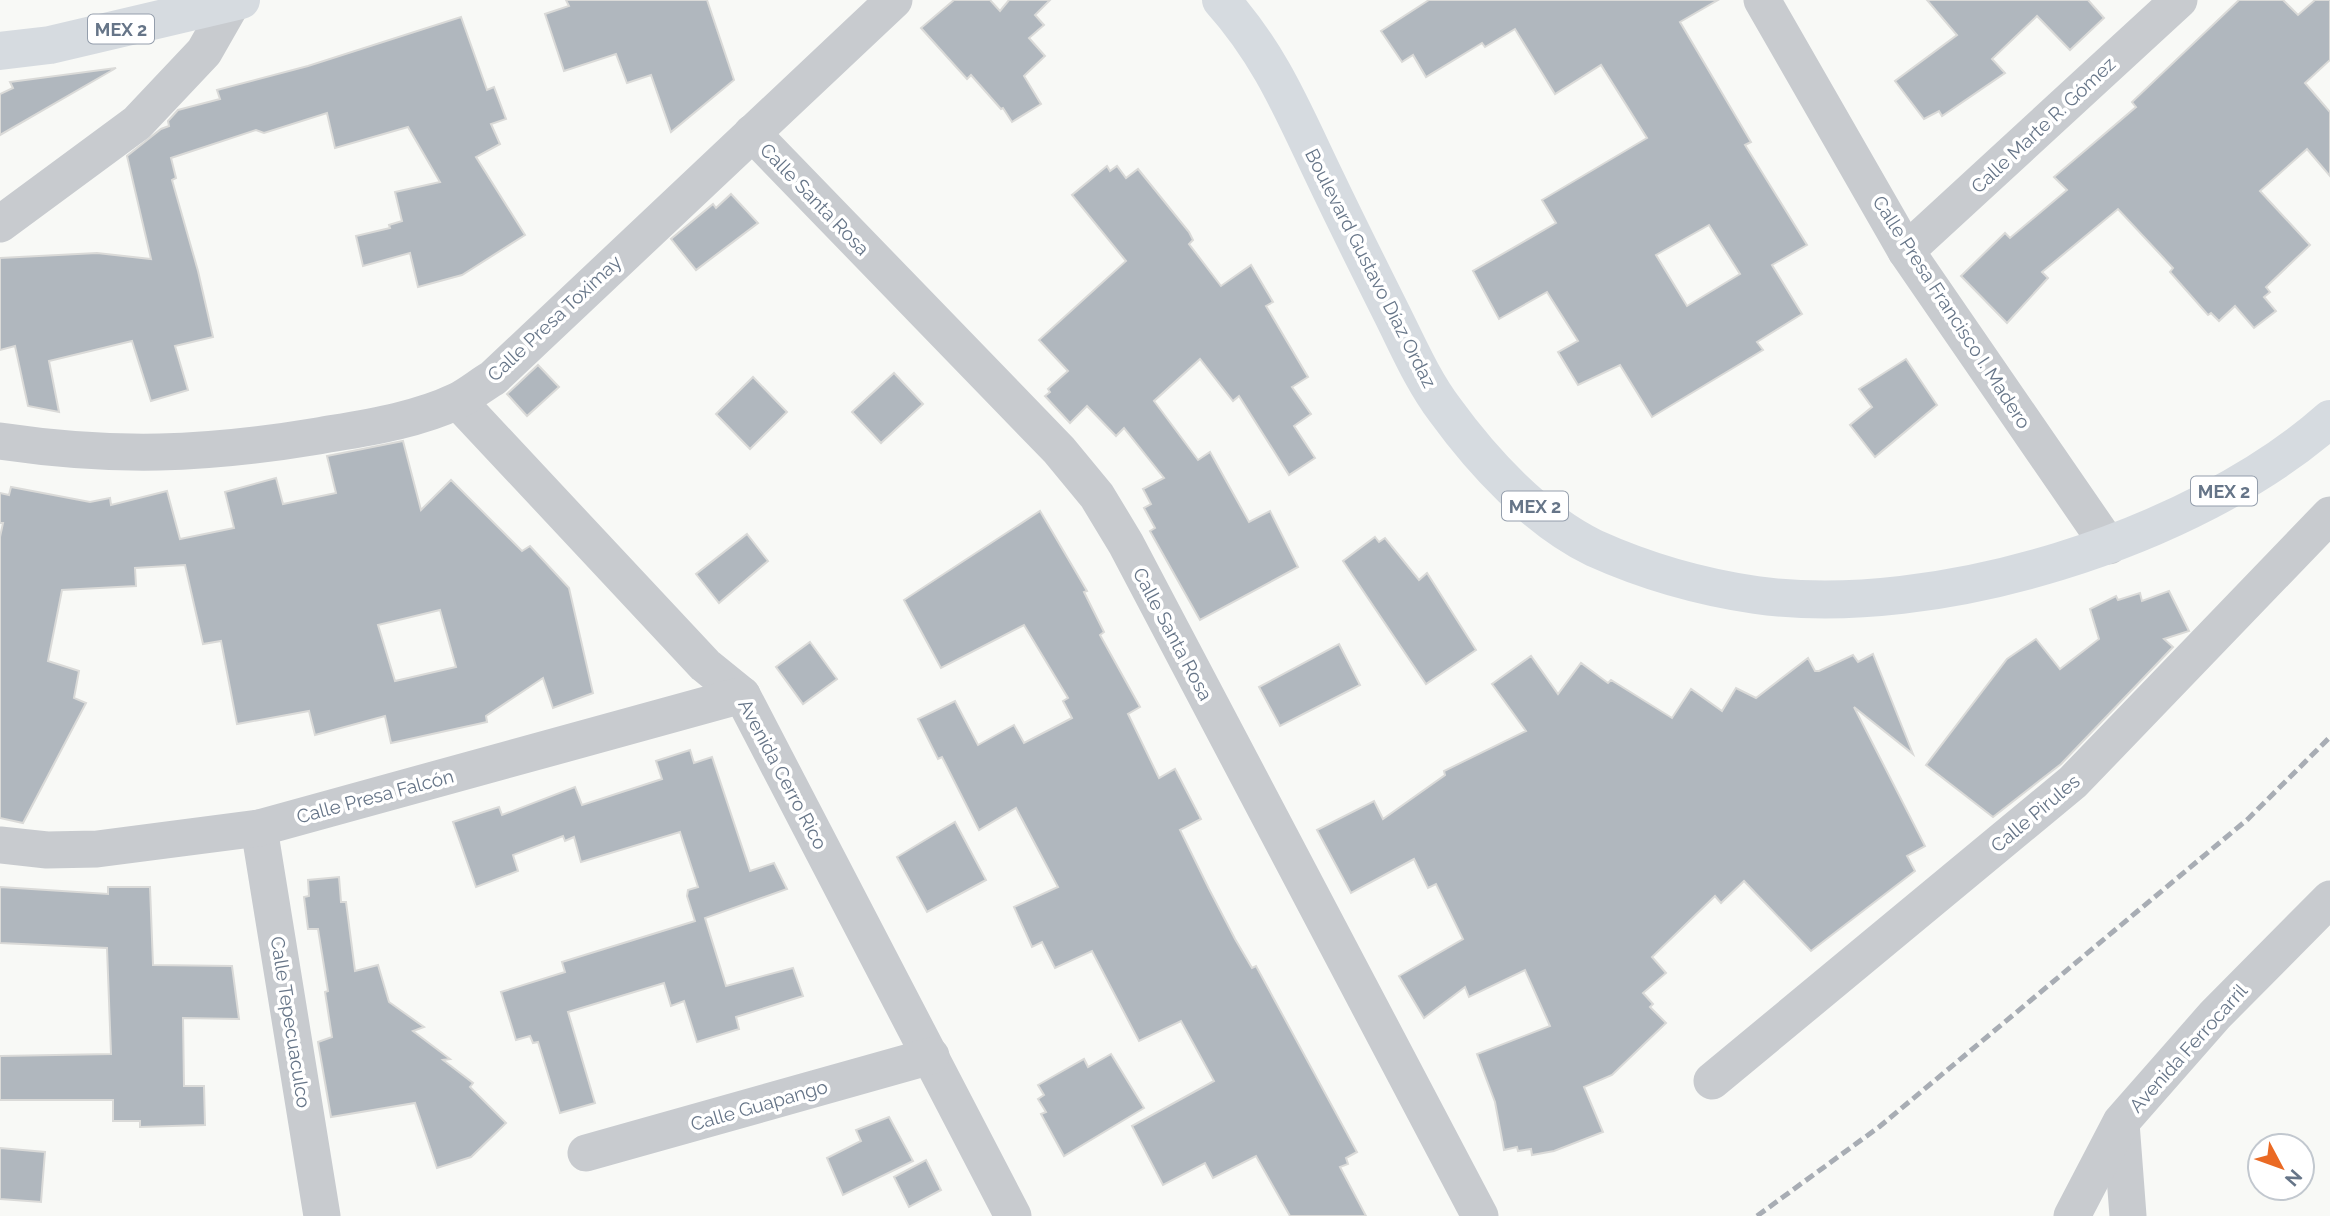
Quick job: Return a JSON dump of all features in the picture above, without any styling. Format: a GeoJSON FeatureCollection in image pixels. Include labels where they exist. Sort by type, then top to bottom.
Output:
{"type":"FeatureCollection","features":[{"type":"Feature","properties":{"kind":"main road","name":"Boulevard Gustavo Díaz Ordaz"},"geometry":{"type":"LineString","coordinates":[[1220,0],[1268,59],[1413,357],[1442,407],[1507,484],[1591,546],[1651,571],[1758,595],[1825,598],[1954,587],[2024,572],[2109,546],[2203,504],[2259,471],[2330,419]]}},
{"type":"Feature","properties":{"kind":"main road","name":"MEX 2"},"geometry":{"type":"LineString","coordinates":[[0,51],[50,45],[236,2]]}},
{"type":"Feature","properties":{"kind":"street","name":"Calle Presa Toximay"},"geometry":{"type":"LineString","coordinates":[[0,441],[125,454],[189,453],[254,447],[354,430],[416,416],[458,401],[493,378],[894,0]]}},
{"type":"Feature","properties":{"kind":"street","name":"Calle Presa Francisco I. Madero"},"geometry":{"type":"LineString","coordinates":[[1762,0],[1906,251],[2109,546]]}},
{"type":"Feature","properties":{"kind":"street","name":"Calle Marte R. Gómez"},"geometry":{"type":"LineString","coordinates":[[1906,251],[2179,0]]}},
{"type":"Feature","properties":{"kind":"street"},"geometry":{"type":"LineString","coordinates":[[0,224],[137,123],[204,51],[236,2]]}},
{"type":"Feature","properties":{"kind":"street","name":"Calle Santa Rosa"},"geometry":{"type":"LineString","coordinates":[[752,133],[1059,450],[1097,496],[1126,544],[1480,1216]]}},
{"type":"Feature","properties":{"kind":"street","name":"Avenida Cerro Rico"},"geometry":{"type":"LineString","coordinates":[[458,401],[705,666],[742,695],[1013,1216]]}},
{"type":"Feature","properties":{"kind":"street","name":"Calle Pirules"},"geometry":{"type":"LineString","coordinates":[[1712,1081],[2073,782],[2330,515]]}},
{"type":"Feature","properties":{"kind":"street","name":"Calle Presa Falcón"},"geometry":{"type":"LineString","coordinates":[[0,845],[47,850],[97,849],[259,828],[742,695]]}},
{"type":"Feature","properties":{"kind":"street","name":"Calle Tepecuaculco"},"geometry":{"type":"LineString","coordinates":[[259,828],[322,1216]]}},
{"type":"Feature","properties":{"kind":"street","name":"Avenida Ferrocarril"},"geometry":{"type":"LineString","coordinates":[[2072,1216],[2121,1122],[2215,1015],[2330,899]]}},
{"type":"Feature","properties":{"kind":"street","name":"Calle Guapango"},"geometry":{"type":"LineString","coordinates":[[586,1153],[931,1056]]}},
{"type":"Feature","properties":{"kind":"street"},"geometry":{"type":"LineString","coordinates":[[2121,1122],[2128,1216]]}},
{"type":"Feature","properties":{"kind":"building"},"geometry":{"type":"Polygon","coordinates":[[[566,0],[707,0],[734,80],[671,132],[651,75],[627,83],[616,54],[564,71],[545,14],[569,6],[566,0]]]}},
{"type":"Feature","properties":{"kind":"building"},"geometry":{"type":"Polygon","coordinates":[[[954,0],[990,0],[1000,11],[1009,0],[1050,0],[1035,15],[1044,25],[1029,38],[1045,56],[1024,76],[1041,104],[1012,122],[1003,108],[1001,109],[971,75],[967,79],[921,28],[954,0]]]}},
{"type":"Feature","properties":{"kind":"building"},"geometry":{"type":"Polygon","coordinates":[[[1429,0],[1718,0],[1680,22],[1751,142],[1745,145],[1807,245],[1772,265],[1802,314],[1757,342],[1763,350],[1652,417],[1620,365],[1578,385],[1558,352],[1578,341],[1547,292],[1499,319],[1473,271],[1556,223],[1542,200],[1647,138],[1601,65],[1555,94],[1515,29],[1485,47],[1482,43],[1426,77],[1413,55],[1402,62],[1381,31],[1429,0]],[[1709,225],[1656,255],[1687,306],[1740,274],[1709,225]]]}},
{"type":"Feature","properties":{"kind":"building"},"geometry":{"type":"Polygon","coordinates":[[[1927,0],[2088,0],[2104,18],[2070,50],[2037,16],[1992,59],[2005,73],[1942,116],[1939,111],[1924,119],[1895,81],[1957,35],[1927,0]]]}},
{"type":"Feature","properties":{"kind":"building"},"geometry":{"type":"Polygon","coordinates":[[[2239,0],[2283,0],[2298,15],[2315,0],[2330,0],[2330,60],[2305,83],[2330,112],[2330,176],[2307,149],[2260,191],[2310,245],[2266,287],[2270,292],[2264,297],[2276,311],[2254,328],[2235,306],[2219,321],[2211,313],[2208,315],[2170,272],[2173,268],[2118,209],[2042,272],[2048,278],[2007,323],[1961,276],[2005,233],[2010,238],[2067,190],[2054,177],[2136,107],[2132,102],[2239,0]]]}},
{"type":"Feature","properties":{"kind":"building"},"geometry":{"type":"Polygon","coordinates":[[[461,17],[487,90],[494,87],[506,119],[491,124],[500,144],[476,157],[525,235],[462,275],[418,287],[410,253],[363,266],[356,236],[390,228],[389,225],[402,221],[395,192],[440,182],[408,127],[335,148],[327,113],[264,133],[256,130],[171,158],[176,178],[172,180],[198,271],[213,337],[175,346],[188,390],[151,401],[132,341],[49,361],[59,412],[28,406],[15,346],[0,350],[0,258],[97,253],[151,259],[127,156],[161,129],[169,126],[168,121],[178,110],[220,99],[217,90],[308,66],[461,17]]]}},
{"type":"Feature","properties":{"kind":"building"},"geometry":{"type":"Polygon","coordinates":[[[116,68],[0,135],[0,94],[13,88],[10,82],[116,68]]]}},
{"type":"Feature","properties":{"kind":"building"},"geometry":{"type":"Polygon","coordinates":[[[1107,166],[1110,171],[1117,166],[1126,178],[1138,169],[1189,232],[1193,240],[1189,244],[1221,286],[1251,265],[1273,302],[1266,306],[1308,377],[1292,387],[1311,414],[1294,426],[1315,458],[1289,475],[1239,396],[1233,401],[1200,359],[1154,401],[1198,460],[1210,452],[1249,522],[1270,511],[1298,567],[1200,620],[1150,531],[1155,528],[1144,508],[1151,504],[1143,489],[1164,478],[1124,428],[1116,436],[1087,406],[1070,423],[1045,396],[1050,392],[1048,389],[1068,371],[1039,340],[1126,261],[1072,195],[1107,166]]]}},
{"type":"Feature","properties":{"kind":"building"},"geometry":{"type":"Polygon","coordinates":[[[731,194],[758,223],[696,270],[671,239],[713,204],[716,208],[731,194]]]}},
{"type":"Feature","properties":{"kind":"building"},"geometry":{"type":"Polygon","coordinates":[[[1906,359],[1937,405],[1875,457],[1850,425],[1872,407],[1859,389],[1906,359]]]}},
{"type":"Feature","properties":{"kind":"building"},"geometry":{"type":"Polygon","coordinates":[[[538,365],[559,387],[527,416],[507,394],[538,365]]]}},
{"type":"Feature","properties":{"kind":"building"},"geometry":{"type":"Polygon","coordinates":[[[894,373],[923,404],[881,443],[852,412],[894,373]]]}},
{"type":"Feature","properties":{"kind":"building"},"geometry":{"type":"Polygon","coordinates":[[[753,377],[787,412],[750,449],[716,414],[753,377]]]}},
{"type":"Feature","properties":{"kind":"building"},"geometry":{"type":"Polygon","coordinates":[[[403,441],[421,510],[451,480],[522,551],[530,546],[569,588],[593,693],[553,708],[543,678],[486,716],[487,722],[391,743],[385,716],[315,735],[309,711],[237,724],[221,641],[203,644],[185,565],[135,568],[136,586],[62,590],[48,661],[79,671],[74,698],[86,703],[23,823],[0,818],[0,537],[3,523],[0,523],[0,493],[9,495],[11,487],[90,502],[110,498],[111,505],[167,491],[180,539],[234,528],[225,492],[276,478],[283,504],[336,493],[327,456],[403,441]],[[440,610],[378,625],[395,681],[456,667],[440,610]]]}},
{"type":"Feature","properties":{"kind":"building"},"geometry":{"type":"Polygon","coordinates":[[[1040,511],[1087,591],[1084,592],[1104,632],[1100,635],[1140,707],[1128,714],[1159,778],[1175,769],[1201,819],[1180,830],[1209,889],[1252,968],[1256,966],[1357,1152],[1346,1158],[1348,1164],[1340,1167],[1366,1216],[1290,1216],[1256,1156],[1213,1178],[1205,1163],[1163,1185],[1132,1126],[1214,1081],[1181,1021],[1139,1041],[1092,951],[1055,968],[1042,942],[1032,947],[1014,907],[1058,887],[1016,808],[979,830],[942,757],[938,759],[918,719],[955,701],[978,745],[1014,725],[1024,743],[1072,718],[1063,701],[1068,698],[1024,625],[941,668],[904,600],[1040,511]]]}},
{"type":"Feature","properties":{"kind":"building"},"geometry":{"type":"Polygon","coordinates":[[[747,534],[768,561],[719,603],[696,574],[747,534]]]}},
{"type":"Feature","properties":{"kind":"building"},"geometry":{"type":"Polygon","coordinates":[[[1375,537],[1379,542],[1385,538],[1419,580],[1427,573],[1476,650],[1426,684],[1343,561],[1375,537]]]}},
{"type":"Feature","properties":{"kind":"building"},"geometry":{"type":"Polygon","coordinates":[[[2169,591],[2189,631],[2164,639],[2173,647],[2061,764],[1993,817],[1926,765],[2007,659],[2036,639],[2060,669],[2099,639],[2090,609],[2116,596],[2118,600],[2140,593],[2142,601],[2169,591]]]}},
{"type":"Feature","properties":{"kind":"building"},"geometry":{"type":"Polygon","coordinates":[[[810,642],[837,679],[803,704],[776,667],[810,642]]]}},
{"type":"Feature","properties":{"kind":"building"},"geometry":{"type":"Polygon","coordinates":[[[1339,644],[1360,685],[1280,726],[1259,687],[1339,644]]]}},
{"type":"Feature","properties":{"kind":"building"},"geometry":{"type":"Polygon","coordinates":[[[1873,654],[1913,754],[1854,707],[1925,846],[1907,856],[1915,871],[1811,951],[1744,881],[1721,903],[1715,896],[1652,957],[1666,973],[1643,993],[1653,1004],[1650,1007],[1666,1023],[1612,1075],[1584,1087],[1603,1132],[1554,1151],[1532,1155],[1531,1149],[1518,1151],[1517,1147],[1504,1150],[1495,1102],[1477,1054],[1550,1026],[1525,970],[1469,997],[1465,987],[1424,1018],[1399,976],[1463,939],[1436,884],[1428,888],[1414,859],[1351,893],[1317,830],[1374,801],[1383,819],[1445,775],[1444,771],[1526,731],[1492,684],[1531,656],[1558,694],[1581,663],[1608,683],[1611,680],[1672,718],[1691,689],[1722,711],[1736,688],[1756,698],[1808,658],[1815,671],[1819,671],[1853,655],[1858,662],[1873,654]]]}},
{"type":"Feature","properties":{"kind":"building"},"geometry":{"type":"Polygon","coordinates":[[[690,750],[694,763],[712,757],[750,871],[774,863],[787,889],[705,918],[726,986],[793,968],[803,996],[736,1017],[739,1029],[697,1042],[684,1001],[671,1006],[664,983],[568,1012],[595,1103],[560,1113],[538,1042],[533,1043],[530,1036],[516,1040],[501,992],[565,972],[562,962],[695,921],[687,896],[688,890],[698,887],[680,832],[581,862],[574,837],[565,841],[563,836],[513,855],[518,871],[476,887],[453,822],[499,807],[502,815],[575,787],[582,805],[662,779],[656,761],[690,750]]]}},
{"type":"Feature","properties":{"kind":"building"},"geometry":{"type":"Polygon","coordinates":[[[955,822],[986,880],[927,912],[897,857],[955,822]]]}},
{"type":"Feature","properties":{"kind":"building"},"geometry":{"type":"Polygon","coordinates":[[[339,877],[341,902],[346,902],[355,971],[378,965],[389,1002],[424,1027],[413,1031],[450,1059],[443,1060],[473,1083],[470,1087],[506,1123],[471,1157],[437,1168],[415,1103],[331,1117],[318,1042],[332,1037],[325,992],[328,991],[318,929],[308,929],[304,897],[309,896],[308,880],[339,877]]]}},
{"type":"Feature","properties":{"kind":"building"},"geometry":{"type":"Polygon","coordinates":[[[0,887],[108,894],[108,887],[150,887],[153,965],[232,966],[239,1019],[183,1018],[184,1086],[204,1086],[205,1125],[140,1127],[140,1121],[113,1121],[113,1100],[0,1100],[0,1056],[111,1054],[107,948],[0,943],[0,887]]]}},
{"type":"Feature","properties":{"kind":"building"},"geometry":{"type":"Polygon","coordinates":[[[1111,1054],[1144,1108],[1064,1156],[1041,1114],[1046,1112],[1038,1099],[1044,1095],[1038,1085],[1084,1059],[1088,1067],[1111,1054]]]}},
{"type":"Feature","properties":{"kind":"building"},"geometry":{"type":"Polygon","coordinates":[[[889,1117],[913,1161],[843,1195],[827,1158],[861,1141],[856,1130],[889,1117]]]}},
{"type":"Feature","properties":{"kind":"building"},"geometry":{"type":"Polygon","coordinates":[[[0,1148],[45,1152],[41,1202],[0,1199],[0,1148]]]}},
{"type":"Feature","properties":{"kind":"building"},"geometry":{"type":"Polygon","coordinates":[[[926,1160],[941,1190],[909,1207],[894,1177],[926,1160]]]}},
{"type":"Feature","properties":{"kind":"railway"},"geometry":{"type":"LineString","coordinates":[[1757,1216],[1879,1127],[2248,819],[2330,737]]}}]}
